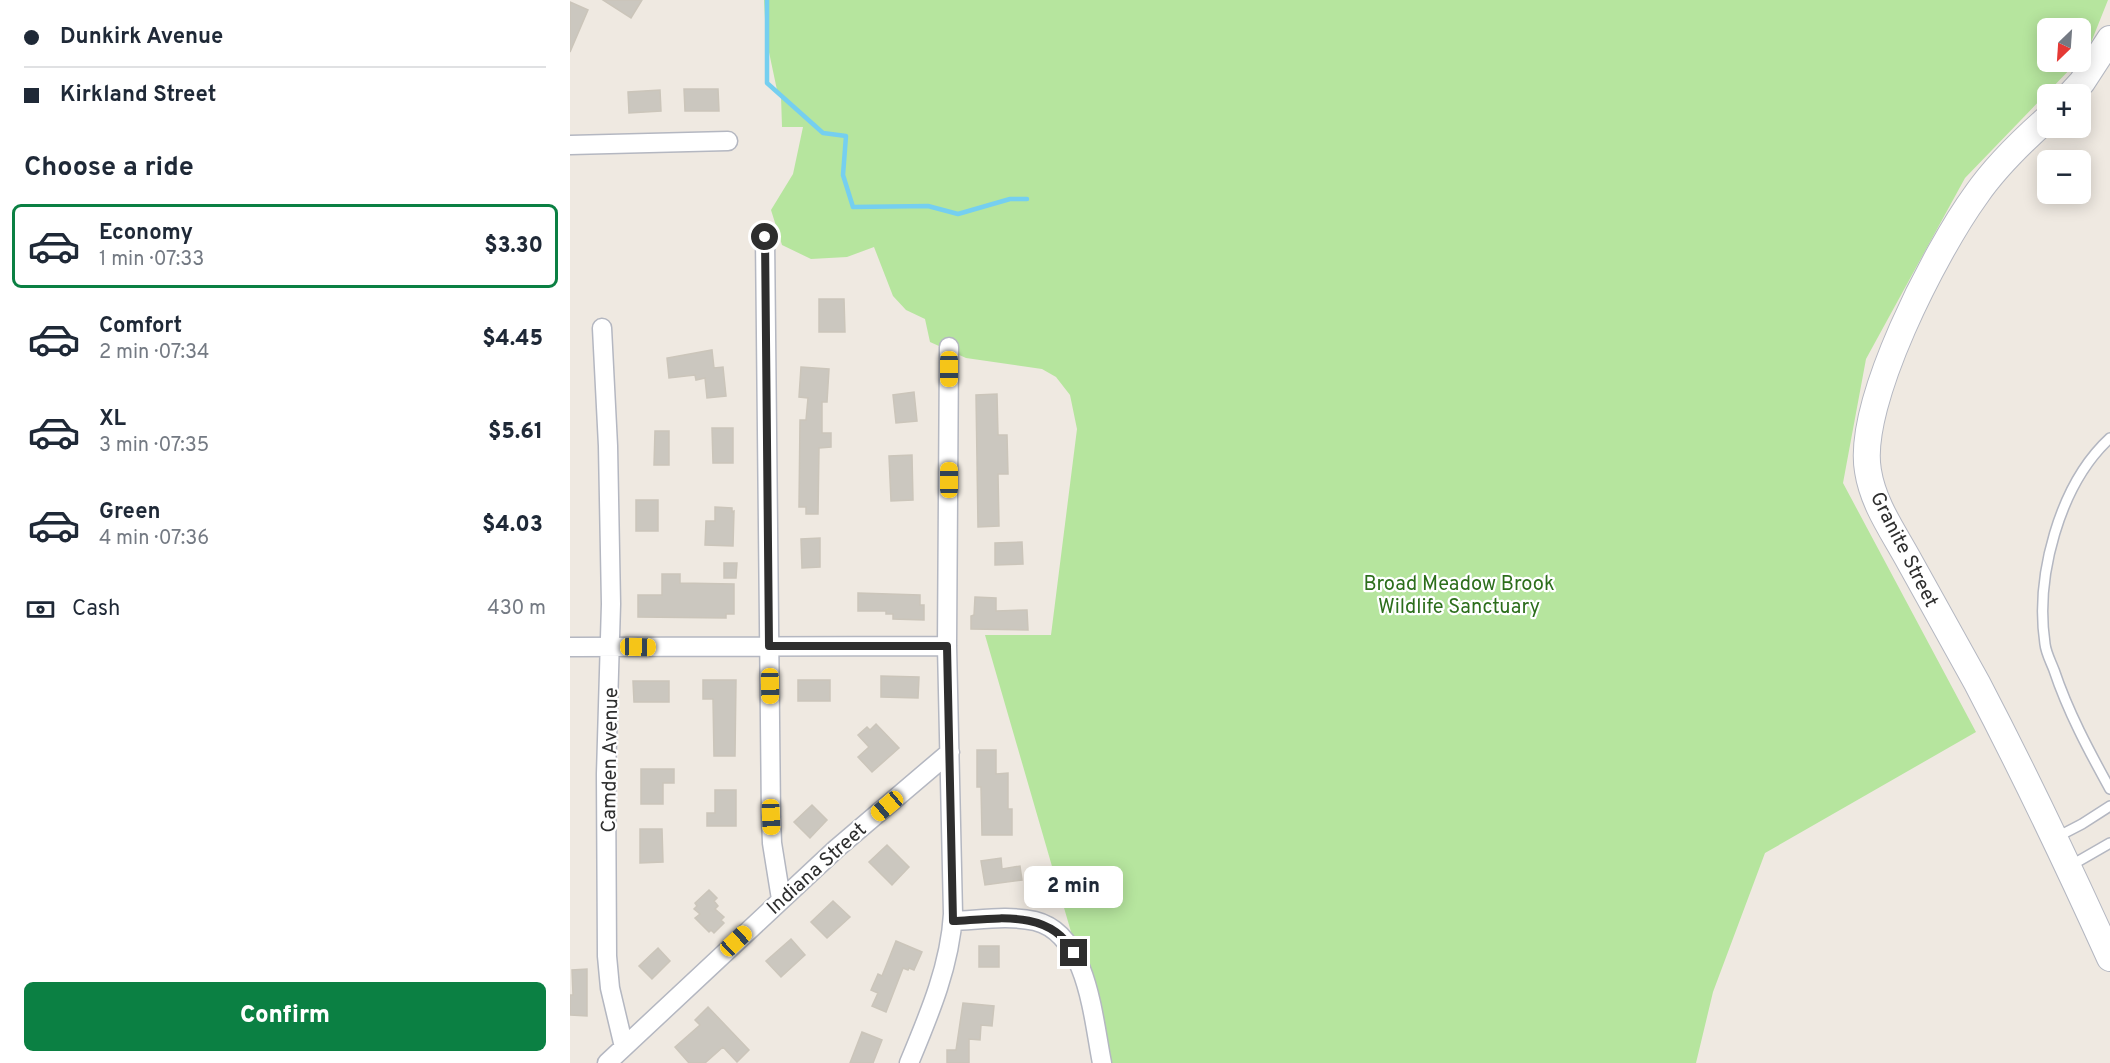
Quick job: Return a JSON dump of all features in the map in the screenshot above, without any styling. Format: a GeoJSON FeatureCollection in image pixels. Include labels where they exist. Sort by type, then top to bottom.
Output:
{"type":"FeatureCollection","features":[{"type":"Feature","properties":{"kind":"street"},"geometry":{"type":"LineString","coordinates":[[2080,84],[2110,39]]}},
{"type":"Feature","properties":{"kind":"street","name":"Granite Street"},"geometry":{"type":"LineString","coordinates":[[2037,127],[2022,140],[1977,193],[1954,229],[1896,344],[1875,400],[1867,438],[1867,471],[1878,506],[1977,683],[2054,838],[2110,958]]}},
{"type":"Feature","properties":{"kind":"street"},"geometry":{"type":"LineString","coordinates":[[570,145],[728,141]]}},
{"type":"Feature","properties":{"kind":"street"},"geometry":{"type":"LineString","coordinates":[[765,237],[772,843],[781,899]]}},
{"type":"Feature","properties":{"kind":"street","name":"Camden Avenue"},"geometry":{"type":"LineString","coordinates":[[602,328],[608,446],[611,647],[606,774],[607,956],[610,988],[624,1047]]}},
{"type":"Feature","properties":{"kind":"street"},"geometry":{"type":"LineString","coordinates":[[909,1063],[932,1007],[952,938],[953,921],[947,646],[949,347]]}},
{"type":"Feature","properties":{"kind":"street"},"geometry":{"type":"LineString","coordinates":[[570,647],[947,646]]}},
{"type":"Feature","properties":{"kind":"street","name":"Indiana Street"},"geometry":{"type":"LineString","coordinates":[[607,1063],[836,849],[950,752]]}},
{"type":"Feature","properties":{"kind":"street"},"geometry":{"type":"LineString","coordinates":[[953,921],[1013,919],[1031,921],[1050,928],[1063,937],[1074,953],[1087,988],[1102,1063]]}},
{"type":"Feature","properties":{"kind":"lane"},"geometry":{"type":"LineString","coordinates":[[2110,438],[2082,473],[2062,511],[2049,555],[2043,599],[2045,646],[2058,683],[2110,789]]}},
{"type":"Feature","properties":{"kind":"lane"},"geometry":{"type":"LineString","coordinates":[[2054,838],[2082,825],[2110,806]]}},
{"type":"Feature","properties":{"kind":"lane"},"geometry":{"type":"LineString","coordinates":[[2068,867],[2110,843]]}},
{"type":"Feature","properties":{"kind":"green space","name":"Broad Meadow Brook Wildlife Sanctuary"},"geometry":{"type":"Polygon","coordinates":[[[764,0],[2108,0],[2091,42],[2091,18],[2037,18],[2037,72],[2067,72],[2056,84],[2037,84],[2037,103],[1965,178],[1866,359],[1843,483],[1976,732],[1765,853],[1713,992],[1696,1063],[1109,1063],[985,635],[1051,635],[1077,429],[1070,395],[1056,377],[1042,369],[966,358],[930,342],[925,319],[906,310],[893,296],[874,247],[847,257],[811,259],[782,245],[771,210],[793,174],[803,127],[782,127],[781,96],[777,90],[766,38],[764,0]]]}},
{"type":"Feature","properties":{"kind":"building"},"geometry":{"type":"Polygon","coordinates":[[[603,0],[642,0],[631,18],[603,0]]]}},
{"type":"Feature","properties":{"kind":"building"},"geometry":{"type":"Polygon","coordinates":[[[570,2],[588,10],[570,52],[570,2]]]}},
{"type":"Feature","properties":{"kind":"building"},"geometry":{"type":"Polygon","coordinates":[[[684,89],[718,89],[719,111],[685,111],[684,89]]]}},
{"type":"Feature","properties":{"kind":"building"},"geometry":{"type":"Polygon","coordinates":[[[660,90],[661,111],[629,113],[628,92],[660,90]]]}},
{"type":"Feature","properties":{"kind":"building"},"geometry":{"type":"Polygon","coordinates":[[[819,299],[844,299],[845,332],[819,332],[819,299]]]}},
{"type":"Feature","properties":{"kind":"building"},"geometry":{"type":"Polygon","coordinates":[[[712,350],[714,368],[723,367],[726,396],[707,398],[705,378],[696,380],[695,375],[669,378],[667,358],[712,350]]]}},
{"type":"Feature","properties":{"kind":"building"},"geometry":{"type":"Polygon","coordinates":[[[801,367],[829,369],[827,402],[822,402],[822,433],[831,433],[831,447],[819,448],[818,514],[806,514],[806,507],[799,507],[800,420],[806,420],[808,398],[799,397],[801,367]]]}},
{"type":"Feature","properties":{"kind":"building"},"geometry":{"type":"Polygon","coordinates":[[[914,392],[917,421],[896,423],[893,395],[914,392]]]}},
{"type":"Feature","properties":{"kind":"building"},"geometry":{"type":"Polygon","coordinates":[[[997,394],[998,435],[1007,435],[1008,474],[998,474],[999,526],[978,527],[976,395],[997,394]]]}},
{"type":"Feature","properties":{"kind":"building"},"geometry":{"type":"Polygon","coordinates":[[[712,428],[733,428],[733,463],[713,463],[712,428]]]}},
{"type":"Feature","properties":{"kind":"building"},"geometry":{"type":"Polygon","coordinates":[[[655,431],[669,431],[669,465],[654,465],[655,431]]]}},
{"type":"Feature","properties":{"kind":"building"},"geometry":{"type":"Polygon","coordinates":[[[912,455],[913,500],[891,501],[889,456],[912,455]]]}},
{"type":"Feature","properties":{"kind":"building"},"geometry":{"type":"Polygon","coordinates":[[[636,500],[658,500],[658,531],[636,531],[636,500]]]}},
{"type":"Feature","properties":{"kind":"building"},"geometry":{"type":"Polygon","coordinates":[[[715,507],[732,508],[732,512],[734,511],[733,546],[705,545],[706,521],[715,521],[715,507]]]}},
{"type":"Feature","properties":{"kind":"building"},"geometry":{"type":"Polygon","coordinates":[[[820,538],[820,567],[802,568],[801,539],[820,538]]]}},
{"type":"Feature","properties":{"kind":"building"},"geometry":{"type":"Polygon","coordinates":[[[1022,542],[1023,564],[995,565],[995,543],[1022,542]]]}},
{"type":"Feature","properties":{"kind":"building"},"geometry":{"type":"Polygon","coordinates":[[[724,563],[737,563],[736,578],[724,578],[724,563]]]}},
{"type":"Feature","properties":{"kind":"building"},"geometry":{"type":"Polygon","coordinates":[[[662,574],[680,574],[680,583],[734,584],[734,614],[726,614],[726,618],[638,617],[638,595],[662,595],[662,574]]]}},
{"type":"Feature","properties":{"kind":"building"},"geometry":{"type":"Polygon","coordinates":[[[858,593],[920,595],[920,605],[924,605],[924,620],[893,619],[893,614],[886,614],[886,611],[858,611],[858,593]]]}},
{"type":"Feature","properties":{"kind":"building"},"geometry":{"type":"Polygon","coordinates":[[[975,597],[996,598],[996,611],[1027,610],[1028,630],[971,629],[975,597]]]}},
{"type":"Feature","properties":{"kind":"building"},"geometry":{"type":"Polygon","coordinates":[[[881,676],[919,677],[918,698],[881,697],[881,676]]]}},
{"type":"Feature","properties":{"kind":"building"},"geometry":{"type":"Polygon","coordinates":[[[703,680],[736,680],[735,756],[714,756],[713,699],[703,699],[703,680]]]}},
{"type":"Feature","properties":{"kind":"building"},"geometry":{"type":"Polygon","coordinates":[[[798,680],[830,680],[830,701],[798,701],[798,680]]]}},
{"type":"Feature","properties":{"kind":"building"},"geometry":{"type":"Polygon","coordinates":[[[633,681],[669,681],[669,702],[634,702],[633,681]]]}},
{"type":"Feature","properties":{"kind":"building"},"geometry":{"type":"Polygon","coordinates":[[[876,724],[899,748],[872,772],[858,757],[869,747],[858,735],[867,727],[870,730],[876,724]]]}},
{"type":"Feature","properties":{"kind":"building"},"geometry":{"type":"Polygon","coordinates":[[[977,750],[996,750],[996,774],[1008,773],[1008,809],[1012,809],[1012,835],[982,835],[981,787],[977,787],[977,750]]]}},
{"type":"Feature","properties":{"kind":"building"},"geometry":{"type":"Polygon","coordinates":[[[641,769],[674,769],[674,783],[663,783],[663,804],[641,804],[641,769]]]}},
{"type":"Feature","properties":{"kind":"building"},"geometry":{"type":"Polygon","coordinates":[[[715,790],[736,790],[736,826],[707,826],[707,813],[715,813],[715,790]]]}},
{"type":"Feature","properties":{"kind":"building"},"geometry":{"type":"Polygon","coordinates":[[[812,805],[827,820],[810,838],[794,822],[812,805]]]}},
{"type":"Feature","properties":{"kind":"building"},"geometry":{"type":"Polygon","coordinates":[[[640,829],[662,829],[663,862],[640,863],[640,829]]]}},
{"type":"Feature","properties":{"kind":"building"},"geometry":{"type":"Polygon","coordinates":[[[887,845],[909,867],[892,885],[869,862],[887,845]]]}},
{"type":"Feature","properties":{"kind":"building"},"geometry":{"type":"Polygon","coordinates":[[[1001,858],[1002,869],[1020,866],[1022,880],[985,885],[981,861],[1001,858]]]}},
{"type":"Feature","properties":{"kind":"building"},"geometry":{"type":"Polygon","coordinates":[[[709,890],[717,898],[714,901],[718,906],[715,909],[724,917],[721,920],[724,923],[714,933],[711,930],[709,932],[695,918],[700,914],[694,909],[697,906],[695,903],[709,890]]]}},
{"type":"Feature","properties":{"kind":"building"},"geometry":{"type":"Polygon","coordinates":[[[833,901],[850,917],[827,938],[811,922],[833,901]]]}},
{"type":"Feature","properties":{"kind":"building"},"geometry":{"type":"Polygon","coordinates":[[[791,939],[805,955],[781,977],[766,961],[791,939]]]}},
{"type":"Feature","properties":{"kind":"building"},"geometry":{"type":"Polygon","coordinates":[[[896,941],[922,952],[914,970],[903,968],[886,1012],[872,1006],[878,993],[871,990],[878,974],[882,976],[896,941]]]}},
{"type":"Feature","properties":{"kind":"building"},"geometry":{"type":"Polygon","coordinates":[[[979,946],[999,946],[999,967],[979,967],[979,946]]]}},
{"type":"Feature","properties":{"kind":"building"},"geometry":{"type":"Polygon","coordinates":[[[658,948],[670,961],[652,979],[639,966],[658,948]]]}},
{"type":"Feature","properties":{"kind":"building"},"geometry":{"type":"Polygon","coordinates":[[[587,969],[587,1016],[570,1015],[570,995],[573,995],[572,970],[587,969]]]}},
{"type":"Feature","properties":{"kind":"building"},"geometry":{"type":"Polygon","coordinates":[[[963,1003],[994,1006],[992,1026],[981,1025],[980,1040],[969,1039],[969,1063],[947,1063],[947,1050],[956,1050],[963,1003]]]}},
{"type":"Feature","properties":{"kind":"building"},"geometry":{"type":"Polygon","coordinates":[[[708,1007],[749,1050],[737,1062],[723,1047],[705,1063],[689,1063],[675,1047],[700,1025],[695,1020],[708,1007]]]}},
{"type":"Feature","properties":{"kind":"building"},"geometry":{"type":"Polygon","coordinates":[[[862,1032],[882,1040],[873,1063],[850,1063],[862,1032]]]}},
{"type":"Feature","properties":{"kind":"waterway"},"geometry":{"type":"LineString","coordinates":[[767,0],[767,83],[823,133],[846,136],[843,175],[853,207],[928,206],[958,214],[1010,199],[1027,199]]}},
{"type":"Feature","properties":{"kind":"route"},"geometry":{"type":"LineString","coordinates":[[765,237],[769,646],[947,646],[953,921],[1013,919],[1037,922],[1063,937],[1074,953]]}}]}
